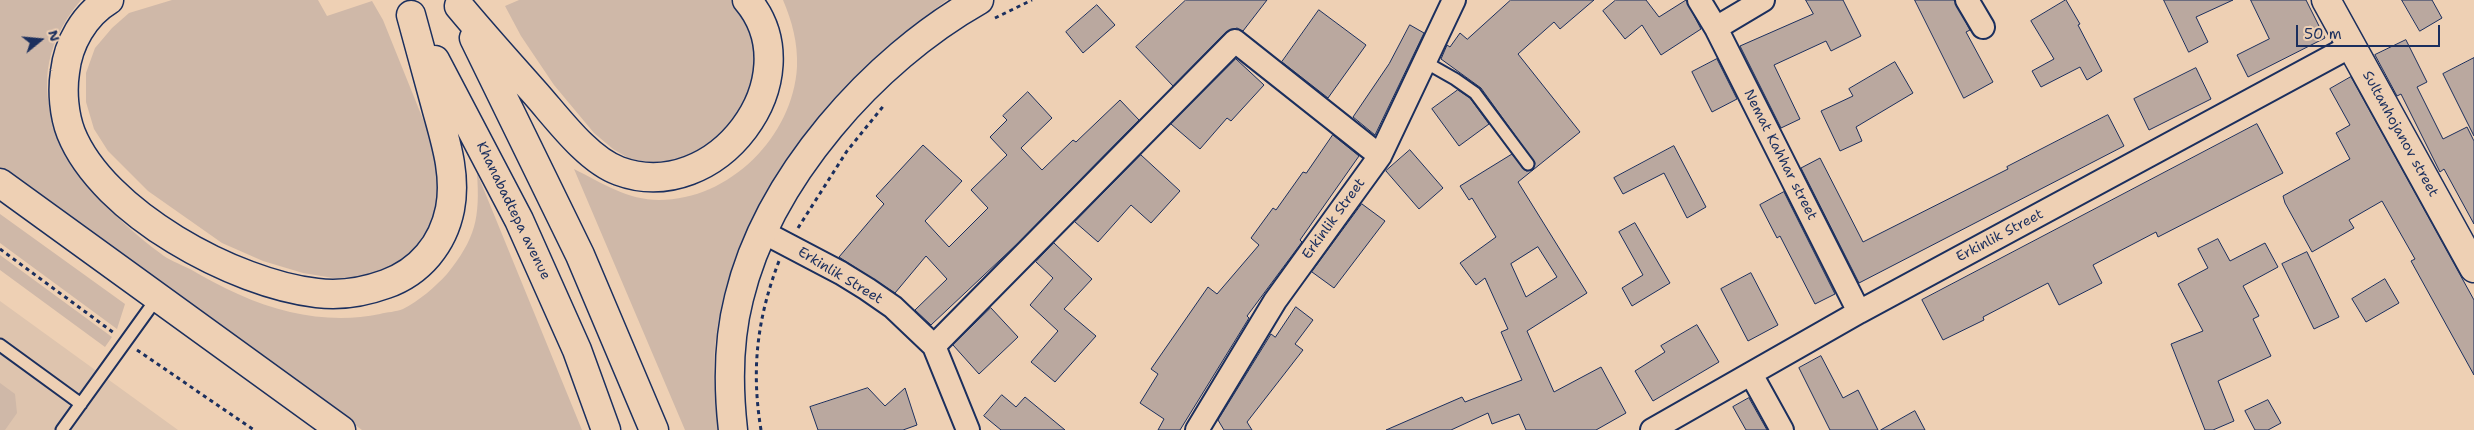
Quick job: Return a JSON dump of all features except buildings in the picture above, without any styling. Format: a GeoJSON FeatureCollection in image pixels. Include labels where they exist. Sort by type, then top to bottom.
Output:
{"type":"FeatureCollection","features":[{"type":"Feature","properties":{"kind":"main road"},"geometry":{"type":"LineString","coordinates":[[108,0],[84,23],[75,37],[66,60],[64,95],[67,114],[72,134],[89,164],[113,194],[139,215],[220,264],[268,282],[328,294],[366,291],[406,276],[418,267],[436,245],[446,221],[451,195],[450,167],[446,143],[407,7]]}},
{"type":"Feature","properties":{"kind":"main road"},"geometry":{"type":"LineString","coordinates":[[457,3],[564,127],[594,156],[618,171],[660,177],[689,172],[714,158],[741,134],[755,114],[765,85],[767,50],[766,38],[757,14],[748,0]]}},
{"type":"Feature","properties":{"kind":"main road","name":"Sultanhojanov street"},"geometry":{"type":"LineString","coordinates":[[2326,0],[2474,268]]}},
{"type":"Feature","properties":{"kind":"main road"},"geometry":{"type":"LineString","coordinates":[[457,3],[580,255],[654,430]]}},
{"type":"Feature","properties":{"kind":"main road","name":"Khanabadtepa avenue"},"geometry":{"type":"LineString","coordinates":[[407,7],[524,228],[578,350],[606,430]]}},
{"type":"Feature","properties":{"kind":"main road"},"geometry":{"type":"LineString","coordinates":[[733,430],[730,362],[732,329],[748,267],[762,232],[814,146],[838,116],[864,89],[914,45],[985,10]]}},
{"type":"Feature","properties":{"kind":"main road"},"geometry":{"type":"LineString","coordinates":[[0,184],[341,430]]}},
{"type":"Feature","properties":{"kind":"street","name":"Erkinlik Street"},"geometry":{"type":"LineString","coordinates":[[1197,430],[1275,301],[1380,156],[1454,0]]}},
{"type":"Feature","properties":{"kind":"street","name":"Nemat Kahhar street"},"geometry":{"type":"LineString","coordinates":[[1699,0],[1716,28],[1859,312]]}},
{"type":"Feature","properties":{"kind":"street"},"geometry":{"type":"LineString","coordinates":[[1716,28],[1763,0]]}},
{"type":"Feature","properties":{"kind":"street"},"geometry":{"type":"LineString","coordinates":[[1967,0],[1983,27]]}},
{"type":"Feature","properties":{"kind":"street"},"geometry":{"type":"LineString","coordinates":[[934,346],[1235,41],[1380,156]]}},
{"type":"Feature","properties":{"kind":"street","name":"Erkinlik Street"},"geometry":{"type":"LineString","coordinates":[[1652,430],[1859,312],[2351,46]]}},
{"type":"Feature","properties":{"kind":"street","name":"Erkinlik Street"},"geometry":{"type":"LineString","coordinates":[[762,232],[841,273],[867,289],[892,307],[934,346],[968,430]]}},
{"type":"Feature","properties":{"kind":"street"},"geometry":{"type":"LineString","coordinates":[[1751,374],[1782,430]]}},
{"type":"Feature","properties":{"kind":"lane"},"geometry":{"type":"LineString","coordinates":[[1425,62],[1455,79],[1475,94],[1528,164]]}},
{"type":"Feature","properties":{"kind":"lane"},"geometry":{"type":"LineString","coordinates":[[62,430],[157,298]]}},
{"type":"Feature","properties":{"kind":"lane"},"geometry":{"type":"LineString","coordinates":[[0,345],[80,404]]}},
{"type":"Feature","properties":{"kind":"path"},"geometry":{"type":"LineString","coordinates":[[985,10],[1032,0]]}},
{"type":"Feature","properties":{"kind":"path"},"geometry":{"type":"LineString","coordinates":[[761,430],[756,367],[758,332],[776,270],[787,245],[847,151],[888,100]]}},
{"type":"Feature","properties":{"kind":"shaded area"},"geometry":{"type":"Polygon","coordinates":[[[0,0],[81,0],[58,36],[48,71],[49,106],[60,139],[78,171],[102,201],[130,229],[163,255],[251,300],[277,309],[335,318],[369,316],[397,311],[409,306],[447,274],[470,238],[478,203],[477,173],[582,430],[362,430],[0,169],[0,0]]]}},
{"type":"Feature","properties":{"kind":"shaded area"},"geometry":{"type":"Polygon","coordinates":[[[172,0],[318,0],[327,16],[372,1],[383,20],[439,159],[440,186],[435,218],[413,256],[370,278],[339,279],[303,273],[263,261],[222,243],[148,191],[108,151],[94,129],[86,102],[86,73],[95,48],[112,28],[129,13],[172,0]]]}},
{"type":"Feature","properties":{"kind":"shaded area"},"geometry":{"type":"Polygon","coordinates":[[[519,0],[733,0],[750,22],[758,71],[738,125],[689,159],[659,164],[630,159],[613,149],[594,133],[554,85],[521,36],[505,6],[519,0]]]}},
{"type":"Feature","properties":{"kind":"shaded area"},"geometry":{"type":"Polygon","coordinates":[[[783,0],[947,0],[905,33],[865,69],[827,108],[794,150],[765,195],[742,242],[725,293],[714,357],[714,388],[718,430],[685,430],[574,169],[626,194],[659,200],[685,197],[710,189],[733,176],[753,159],[770,139],[784,117],[793,93],[797,67],[796,49],[792,24],[783,0]]]}},
{"type":"Feature","properties":{"kind":"shaded area"},"geometry":{"type":"Polygon","coordinates":[[[0,214],[125,304],[117,329],[0,243],[0,214]]]}},
{"type":"Feature","properties":{"kind":"shaded area"},"geometry":{"type":"Polygon","coordinates":[[[0,255],[112,337],[105,347],[0,270],[0,255]]]}},
{"type":"Feature","properties":{"kind":"shaded area"},"geometry":{"type":"Polygon","coordinates":[[[0,301],[178,430],[0,430],[0,301]]]}},
{"type":"Feature","properties":{"kind":"shaded area"},"geometry":{"type":"Polygon","coordinates":[[[0,383],[15,394],[17,413],[5,430],[0,430],[0,383]]]}}]}
